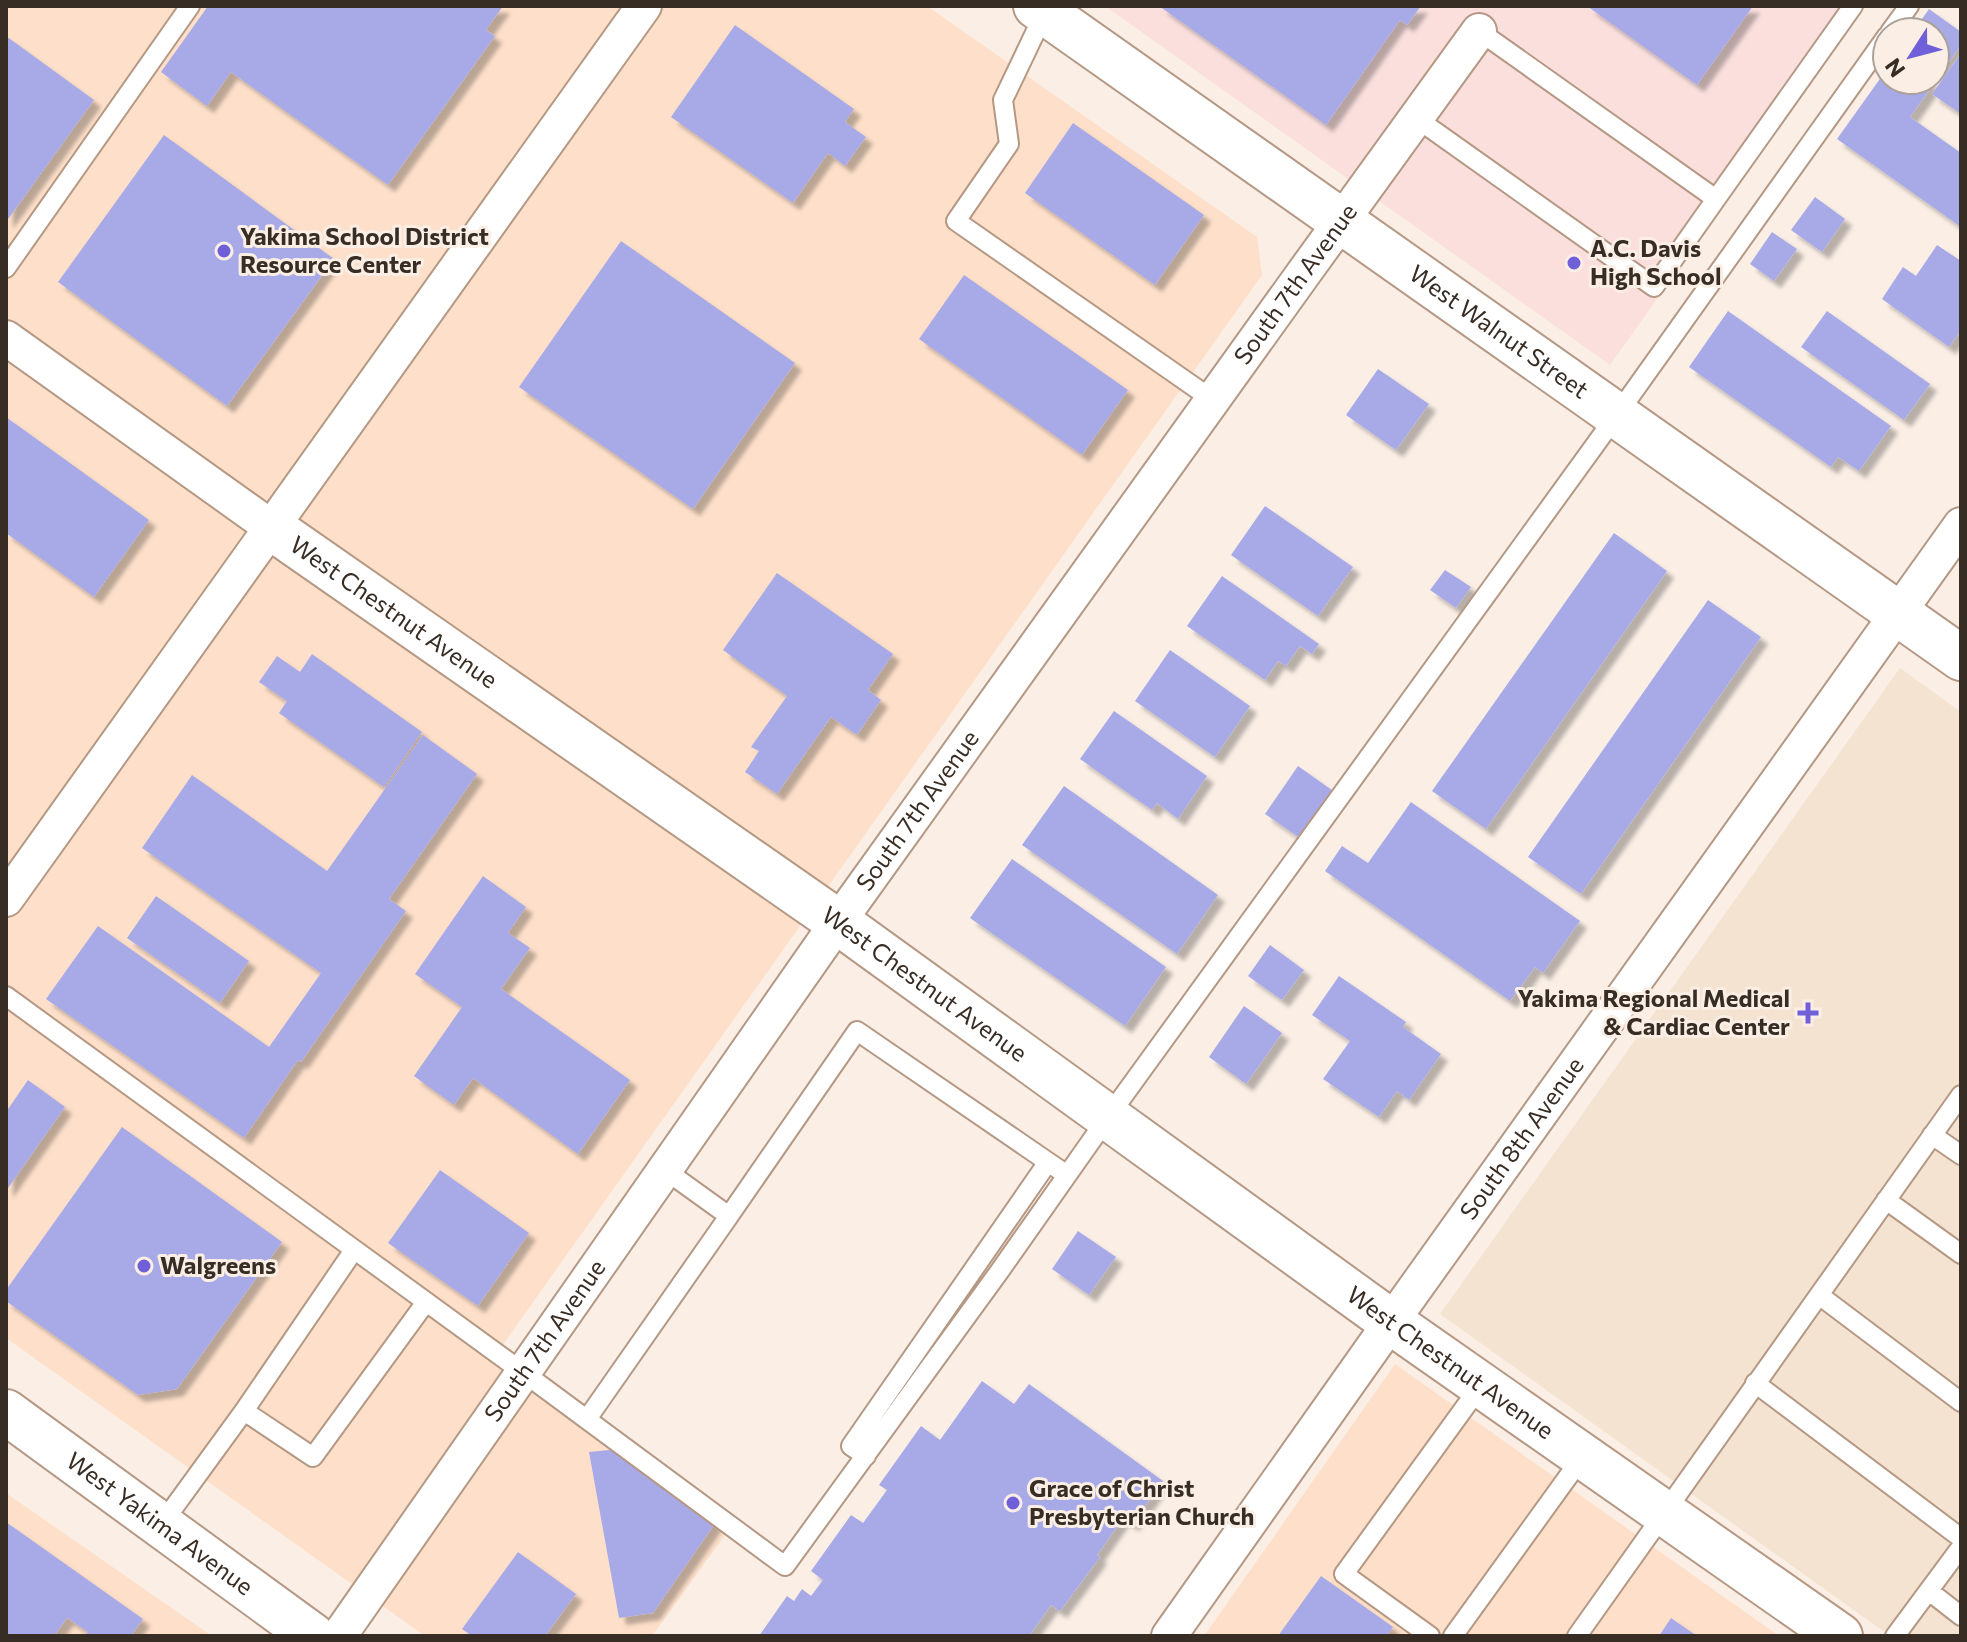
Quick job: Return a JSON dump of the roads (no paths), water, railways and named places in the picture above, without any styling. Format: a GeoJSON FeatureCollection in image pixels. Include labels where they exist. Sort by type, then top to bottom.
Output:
{"type":"FeatureCollection","features":[{"type":"Feature","properties":{"kind":"street"},"geometry":{"type":"LineString","coordinates":[[6,899],[644,6]]}},
{"type":"Feature","properties":{"kind":"street","name":"West Walnut Street"},"geometry":{"type":"LineString","coordinates":[[1041,9],[1961,658]]}},
{"type":"Feature","properties":{"kind":"street","name":"South 7th Avenue"},"geometry":{"type":"LineString","coordinates":[[339,1636],[838,922],[1479,31]]}},
{"type":"Feature","properties":{"kind":"street","name":"West Chestnut Avenue"},"geometry":{"type":"LineString","coordinates":[[6,338],[272,528],[838,922],[1391,1322],[1840,1636]]}},
{"type":"Feature","properties":{"kind":"street","name":"South 8th Avenue"},"geometry":{"type":"LineString","coordinates":[[1169,1636],[1961,525]]}},
{"type":"Feature","properties":{"kind":"street","name":"West Yakima Avenue"},"geometry":{"type":"LineString","coordinates":[[6,1412],[313,1636]]}},
{"type":"Feature","properties":{"kind":"lane"},"geometry":{"type":"LineString","coordinates":[[6,268],[190,6]]}},
{"type":"Feature","properties":{"kind":"lane"},"geometry":{"type":"LineString","coordinates":[[1416,118],[1654,287],[1853,6]]}},
{"type":"Feature","properties":{"kind":"lane"},"geometry":{"type":"LineString","coordinates":[[1041,9],[1003,100],[1009,144],[956,221],[1213,400]]}},
{"type":"Feature","properties":{"kind":"lane"},"geometry":{"type":"LineString","coordinates":[[1479,31],[1716,199]]}},
{"type":"Feature","properties":{"kind":"lane"},"geometry":{"type":"LineString","coordinates":[[6,996],[785,1566],[1871,58]]}},
{"type":"Feature","properties":{"kind":"lane"},"geometry":{"type":"LineString","coordinates":[[587,1419],[857,1031],[1067,1175]]}},
{"type":"Feature","properties":{"kind":"lane"},"geometry":{"type":"LineString","coordinates":[[1577,1636],[1961,1095]]}},
{"type":"Feature","properties":{"kind":"lane"},"geometry":{"type":"LineString","coordinates":[[1932,1135],[1961,1155]]}},
{"type":"Feature","properties":{"kind":"lane"},"geometry":{"type":"LineString","coordinates":[[866,1456],[851,1446],[1048,1162]]}},
{"type":"Feature","properties":{"kind":"lane"},"geometry":{"type":"LineString","coordinates":[[665,1170],[729,1216]]}},
{"type":"Feature","properties":{"kind":"lane"},"geometry":{"type":"LineString","coordinates":[[1886,1200],[1961,1254]]}},
{"type":"Feature","properties":{"kind":"lane"},"geometry":{"type":"LineString","coordinates":[[161,1525],[244,1411],[354,1250]]}},
{"type":"Feature","properties":{"kind":"lane"},"geometry":{"type":"LineString","coordinates":[[1819,1295],[1961,1402]]}},
{"type":"Feature","properties":{"kind":"lane"},"geometry":{"type":"LineString","coordinates":[[244,1411],[313,1457],[426,1302]]}},
{"type":"Feature","properties":{"kind":"lane"},"geometry":{"type":"LineString","coordinates":[[1755,1383],[1961,1538]]}},
{"type":"Feature","properties":{"kind":"lane"},"geometry":{"type":"LineString","coordinates":[[1430,1636],[1344,1574],[1481,1385]]}},
{"type":"Feature","properties":{"kind":"lane"},"geometry":{"type":"LineString","coordinates":[[1453,1636],[1583,1456]]}},
{"type":"Feature","properties":{"kind":"lane"},"geometry":{"type":"LineString","coordinates":[[1895,1636],[1961,1547]]}},
{"type":"Feature","properties":{"kind":"lane"},"geometry":{"type":"LineString","coordinates":[[1929,1591],[1961,1616]]}},
{"type":"Feature","properties":{"kind":"place","name":"Yakima School District Resource Center"},"geometry":{"type":"Point","coordinates":[224,251]}},
{"type":"Feature","properties":{"kind":"place","name":"A.C. Davis High School"},"geometry":{"type":"Point","coordinates":[1574,263]}},
{"type":"Feature","properties":{"kind":"place","name":"Yakima Regional Medical & Cardiac Center"},"geometry":{"type":"Point","coordinates":[1808,1013]}},
{"type":"Feature","properties":{"kind":"place","name":"Walgreens"},"geometry":{"type":"Point","coordinates":[144,1266]}},
{"type":"Feature","properties":{"kind":"place","name":"Grace of Christ Presbyterian Church"},"geometry":{"type":"Point","coordinates":[1013,1503]}}]}
